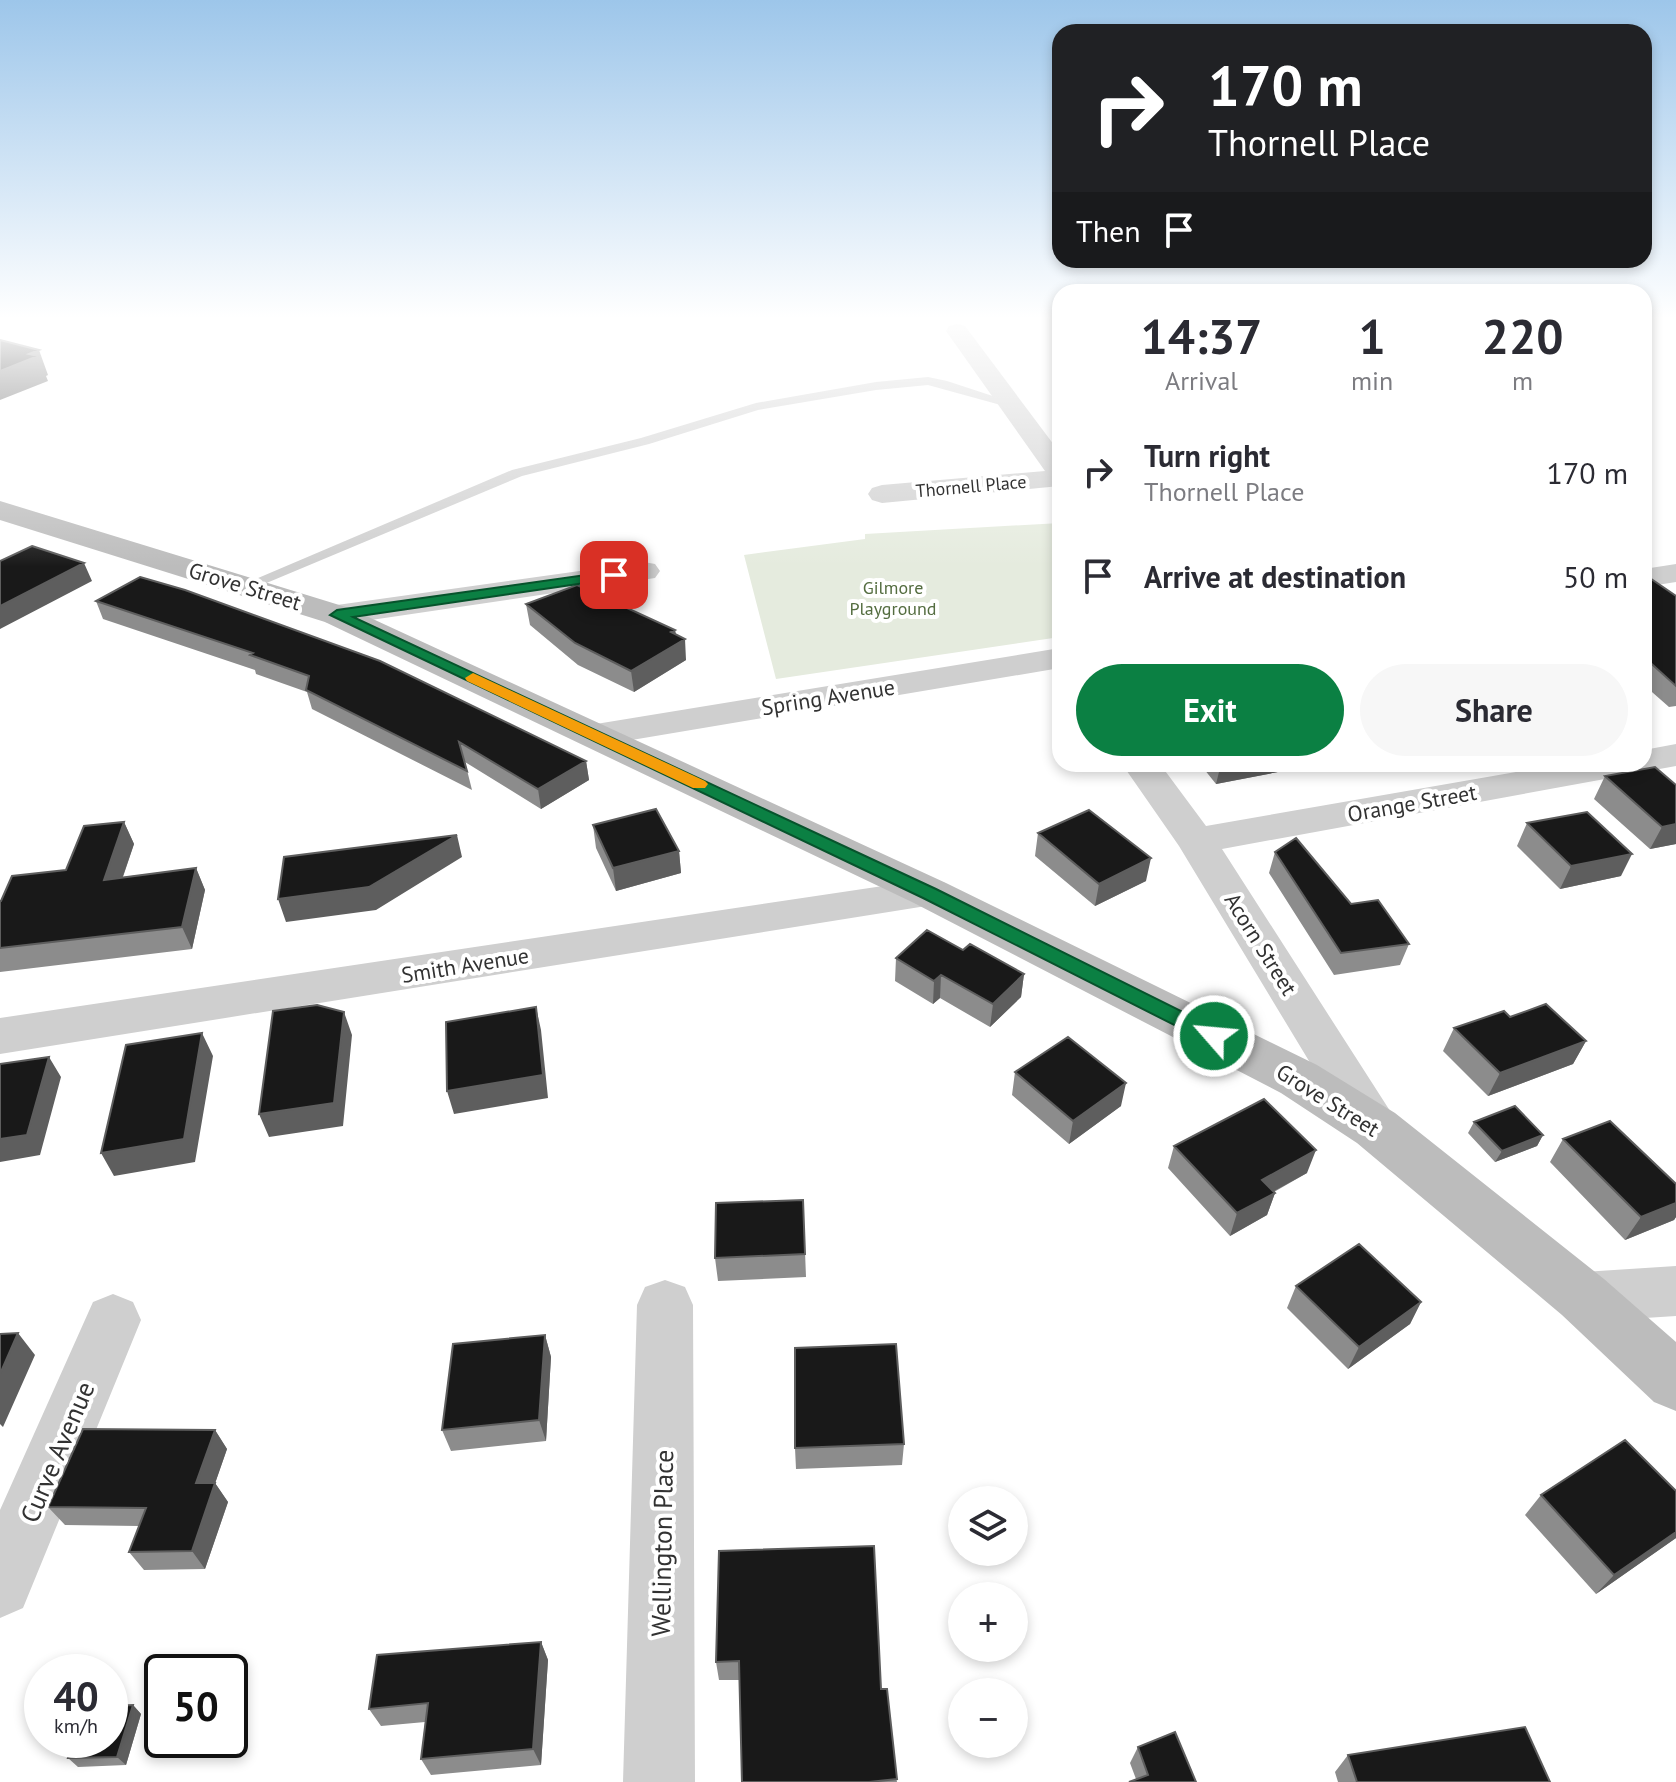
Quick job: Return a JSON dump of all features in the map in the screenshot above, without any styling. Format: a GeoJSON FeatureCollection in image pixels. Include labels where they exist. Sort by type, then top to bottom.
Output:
{"type":"FeatureCollection","features":[{"type":"Feature","properties":{"kind":"main road","name":"Grove Street"},"geometry":{"type":"LineString","coordinates":[[0,510],[337,615],[930,893],[1299,1079],[1376,1128],[1583,1297],[1676,1382]]}},
{"type":"Feature","properties":{"kind":"street"},"geometry":{"type":"LineString","coordinates":[[1006,400],[1052,464]]}},
{"type":"Feature","properties":{"kind":"street","name":"Thornell Place"},"geometry":{"type":"LineString","coordinates":[[882,494],[1052,476]]}},
{"type":"Feature","properties":{"kind":"street"},"geometry":{"type":"LineString","coordinates":[[337,615],[644,571]]}},
{"type":"Feature","properties":{"kind":"street"},"geometry":{"type":"LineString","coordinates":[[1652,577],[1676,573]]}},
{"type":"Feature","properties":{"kind":"street","name":"Spring Avenue"},"geometry":{"type":"LineString","coordinates":[[596,735],[1052,659]]}},
{"type":"Feature","properties":{"kind":"street"},"geometry":{"type":"LineString","coordinates":[[1652,760],[1676,755]]}},
{"type":"Feature","properties":{"kind":"street","name":"Acorn Street"},"geometry":{"type":"LineString","coordinates":[[1147,772],[1196,841],[1376,1128]]}},
{"type":"Feature","properties":{"kind":"street","name":"Orange Street"},"geometry":{"type":"LineString","coordinates":[[1196,841],[1582,772]]}},
{"type":"Feature","properties":{"kind":"street","name":"Smith Avenue"},"geometry":{"type":"LineString","coordinates":[[0,1036],[930,893]]}},
{"type":"Feature","properties":{"kind":"street"},"geometry":{"type":"LineString","coordinates":[[1583,1297],[1676,1291]]}},
{"type":"Feature","properties":{"kind":"street","name":"Wellington Place"},"geometry":{"type":"LineString","coordinates":[[659,1782],[665,1305]]}},
{"type":"Feature","properties":{"kind":"street","name":"Curve Avenue"},"geometry":{"type":"LineString","coordinates":[[0,1585],[113,1320]]}},
{"type":"Feature","properties":{"kind":"lane"},"geometry":{"type":"LineString","coordinates":[[247,586],[498,480],[756,407],[795,400]]}},
{"type":"Feature","properties":{"kind":"lane"},"geometry":{"type":"LineString","coordinates":[[998,400],[1008,403]]}},
{"type":"Feature","properties":{"kind":"green space","name":"Gilmore Playground"},"geometry":{"type":"Polygon","coordinates":[[[1052,523],[1052,638],[776,679],[744,555],[865,539],[865,534],[1052,523]]]}},
{"type":"Feature","properties":{"kind":"building"},"geometry":{"type":"Polygon","coordinates":[[[32,546],[84,563],[0,606],[0,561],[32,546]]]}},
{"type":"Feature","properties":{"kind":"building"},"geometry":{"type":"Polygon","coordinates":[[[140,577],[185,590],[380,661],[586,761],[538,789],[459,742],[467,771],[306,690],[309,676],[250,655],[253,653],[96,601],[140,577]]]}},
{"type":"Feature","properties":{"kind":"building"},"geometry":{"type":"Polygon","coordinates":[[[1652,580],[1676,596],[1676,686],[1652,664],[1652,580]]]}},
{"type":"Feature","properties":{"kind":"building"},"geometry":{"type":"Polygon","coordinates":[[[577,585],[675,630],[671,632],[685,639],[631,671],[575,643],[526,604],[577,585]]]}},
{"type":"Feature","properties":{"kind":"building"},"geometry":{"type":"Polygon","coordinates":[[[1652,768],[1676,785],[1676,824],[1662,827],[1605,776],[1652,772],[1652,768]]]}},
{"type":"Feature","properties":{"kind":"building"},"geometry":{"type":"Polygon","coordinates":[[[656,809],[679,851],[613,868],[593,825],[656,809]]]}},
{"type":"Feature","properties":{"kind":"building"},"geometry":{"type":"Polygon","coordinates":[[[1089,810],[1151,858],[1099,884],[1038,833],[1089,810]]]}},
{"type":"Feature","properties":{"kind":"building"},"geometry":{"type":"Polygon","coordinates":[[[1587,812],[1632,854],[1571,866],[1527,823],[1587,812]]]}},
{"type":"Feature","properties":{"kind":"building"},"geometry":{"type":"Polygon","coordinates":[[[124,822],[104,880],[196,868],[182,927],[0,948],[0,901],[12,876],[66,870],[84,826],[124,822]]]}},
{"type":"Feature","properties":{"kind":"building"},"geometry":{"type":"Polygon","coordinates":[[[457,835],[369,887],[278,899],[284,857],[457,835]]]}},
{"type":"Feature","properties":{"kind":"building"},"geometry":{"type":"Polygon","coordinates":[[[1296,838],[1351,904],[1378,900],[1409,944],[1341,953],[1275,852],[1296,838]]]}},
{"type":"Feature","properties":{"kind":"building"},"geometry":{"type":"Polygon","coordinates":[[[927,930],[963,950],[970,944],[1024,974],[993,1004],[941,975],[934,981],[896,958],[927,930]]]}},
{"type":"Feature","properties":{"kind":"building"},"geometry":{"type":"Polygon","coordinates":[[[1546,1004],[1586,1041],[1500,1073],[1454,1028],[1504,1011],[1510,1017],[1546,1004]]]}},
{"type":"Feature","properties":{"kind":"building"},"geometry":{"type":"Polygon","coordinates":[[[317,1005],[344,1012],[334,1103],[259,1114],[273,1011],[317,1005]]]}},
{"type":"Feature","properties":{"kind":"building"},"geometry":{"type":"Polygon","coordinates":[[[536,1007],[543,1075],[447,1091],[446,1022],[536,1007]]]}},
{"type":"Feature","properties":{"kind":"building"},"geometry":{"type":"Polygon","coordinates":[[[202,1033],[184,1139],[101,1153],[126,1045],[202,1033]]]}},
{"type":"Feature","properties":{"kind":"building"},"geometry":{"type":"Polygon","coordinates":[[[1068,1037],[1126,1083],[1073,1121],[1015,1072],[1068,1037]]]}},
{"type":"Feature","properties":{"kind":"building"},"geometry":{"type":"Polygon","coordinates":[[[49,1057],[27,1135],[0,1139],[0,1064],[49,1057]]]}},
{"type":"Feature","properties":{"kind":"building"},"geometry":{"type":"Polygon","coordinates":[[[1264,1099],[1316,1150],[1262,1180],[1275,1193],[1237,1213],[1174,1146],[1264,1099]]]}},
{"type":"Feature","properties":{"kind":"building"},"geometry":{"type":"Polygon","coordinates":[[[1515,1106],[1543,1135],[1502,1151],[1474,1122],[1515,1106]]]}},
{"type":"Feature","properties":{"kind":"building"},"geometry":{"type":"Polygon","coordinates":[[[1610,1121],[1676,1184],[1676,1203],[1641,1217],[1563,1139],[1610,1121]]]}},
{"type":"Feature","properties":{"kind":"building"},"geometry":{"type":"Polygon","coordinates":[[[803,1200],[805,1254],[715,1258],[716,1203],[803,1200]]]}},
{"type":"Feature","properties":{"kind":"building"},"geometry":{"type":"Polygon","coordinates":[[[1359,1244],[1421,1302],[1359,1347],[1296,1286],[1359,1244]]]}},
{"type":"Feature","properties":{"kind":"building"},"geometry":{"type":"Polygon","coordinates":[[[18,1333],[0,1374],[0,1334],[18,1333]]]}},
{"type":"Feature","properties":{"kind":"building"},"geometry":{"type":"Polygon","coordinates":[[[545,1335],[539,1420],[442,1430],[453,1344],[545,1335]]]}},
{"type":"Feature","properties":{"kind":"building"},"geometry":{"type":"Polygon","coordinates":[[[896,1344],[904,1444],[795,1448],[795,1348],[896,1344]]]}},
{"type":"Feature","properties":{"kind":"building"},"geometry":{"type":"Polygon","coordinates":[[[83,1429],[215,1430],[196,1483],[215,1483],[192,1551],[129,1552],[146,1508],[48,1507],[83,1429]]]}},
{"type":"Feature","properties":{"kind":"building"},"geometry":{"type":"Polygon","coordinates":[[[1625,1440],[1676,1491],[1676,1532],[1614,1575],[1541,1495],[1625,1440]]]}},
{"type":"Feature","properties":{"kind":"building"},"geometry":{"type":"Polygon","coordinates":[[[874,1546],[881,1689],[887,1689],[897,1779],[869,1782],[742,1782],[739,1661],[716,1662],[719,1551],[874,1546]]]}},
{"type":"Feature","properties":{"kind":"building"},"geometry":{"type":"Polygon","coordinates":[[[541,1642],[533,1749],[421,1759],[428,1703],[369,1709],[377,1655],[541,1642]]]}},
{"type":"Feature","properties":{"kind":"building"},"geometry":{"type":"Polygon","coordinates":[[[128,1705],[133,1705],[128,1721],[128,1705]]]}},
{"type":"Feature","properties":{"kind":"building"},"geometry":{"type":"Polygon","coordinates":[[[1525,1727],[1550,1782],[1357,1782],[1348,1755],[1525,1727]]]}},
{"type":"Feature","properties":{"kind":"building"},"geometry":{"type":"Polygon","coordinates":[[[1175,1732],[1196,1782],[1129,1782],[1148,1775],[1138,1747],[1175,1732]]]}},
{"type":"Feature","properties":{"kind":"slow traffic"},"geometry":{"type":"LineString","coordinates":[[473,678],[699,784]]}},
{"type":"Feature","properties":{"kind":"route"},"geometry":{"type":"LineString","coordinates":[[614,575],[337,615],[930,893],[1214,1036]]}}]}
